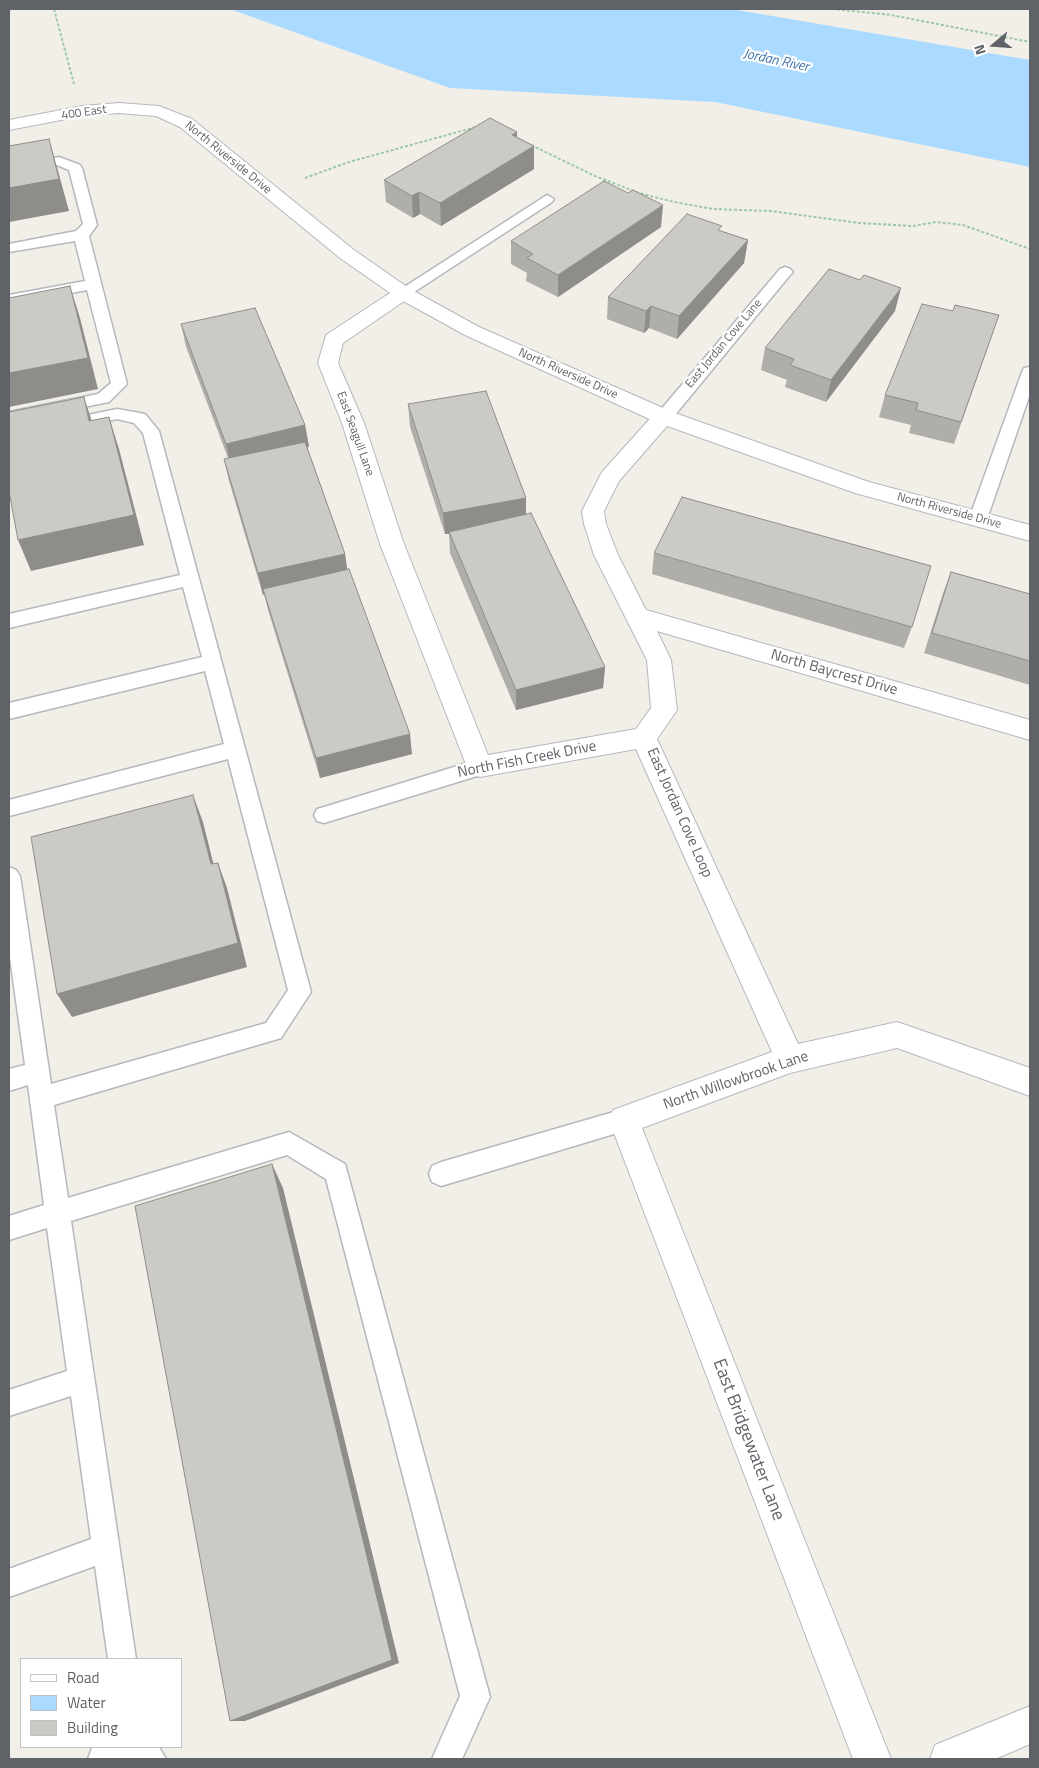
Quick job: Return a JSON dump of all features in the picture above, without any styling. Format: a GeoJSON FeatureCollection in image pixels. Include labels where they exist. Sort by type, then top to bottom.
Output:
{"type":"FeatureCollection","features":[{"type":"Feature","properties":{"kind":"street","name":"400 East"},"geometry":{"type":"LineString","coordinates":[[9,125],[82,111],[119,108],[159,111]]}},
{"type":"Feature","properties":{"kind":"street","name":"North Riverside Drive"},"geometry":{"type":"LineString","coordinates":[[159,111],[186,123],[347,254],[402,293],[472,331],[664,417],[863,488],[1030,533]]}},
{"type":"Feature","properties":{"kind":"street","name":"East Seagull Lane"},"geometry":{"type":"LineString","coordinates":[[402,293],[333,340],[328,363],[353,423],[392,544],[480,767]]}},
{"type":"Feature","properties":{"kind":"street","name":"East Jordan Cove Loop"},"geometry":{"type":"LineString","coordinates":[[664,417],[610,477],[593,510],[594,524],[606,555],[659,660],[664,710],[644,738],[790,1059]]}},
{"type":"Feature","properties":{"kind":"street","name":"North Baycrest Drive"},"geometry":{"type":"LineString","coordinates":[[638,617],[1030,730]]}},
{"type":"Feature","properties":{"kind":"street","name":"North Fish Creek Drive"},"geometry":{"type":"LineString","coordinates":[[480,767],[644,738]]}},
{"type":"Feature","properties":{"kind":"street","name":"North Willowbrook Lane"},"geometry":{"type":"LineString","coordinates":[[624,1120],[790,1059],[897,1036],[1030,1082]]}},
{"type":"Feature","properties":{"kind":"street","name":"East Bridgewater Lane"},"geometry":{"type":"LineString","coordinates":[[624,1120],[872,1759]]}},
{"type":"Feature","properties":{"kind":"street"},"geometry":{"type":"LineString","coordinates":[[949,1759],[1030,1725]]}},
{"type":"Feature","properties":{"kind":"lane"},"geometry":{"type":"LineString","coordinates":[[9,169],[60,161],[75,168],[90,225],[81,235],[9,248]]}},
{"type":"Feature","properties":{"kind":"lane","name":"East Seagull Lane"},"geometry":{"type":"LineString","coordinates":[[402,293],[547,199]]}},
{"type":"Feature","properties":{"kind":"lane"},"geometry":{"type":"LineString","coordinates":[[9,417],[103,398],[119,384],[81,235]]}},
{"type":"Feature","properties":{"kind":"lane","name":"East Jordan Cove Lane"},"geometry":{"type":"LineString","coordinates":[[664,417],[785,272]]}},
{"type":"Feature","properties":{"kind":"lane"},"geometry":{"type":"LineString","coordinates":[[9,300],[92,284]]}},
{"type":"Feature","properties":{"kind":"lane"},"geometry":{"type":"LineString","coordinates":[[978,519],[1030,372]]}},
{"type":"Feature","properties":{"kind":"lane"},"geometry":{"type":"LineString","coordinates":[[9,437],[116,414],[139,418],[151,431],[300,992],[273,1031],[41,1098]]}},
{"type":"Feature","properties":{"kind":"lane"},"geometry":{"type":"LineString","coordinates":[[9,622],[190,579]]}},
{"type":"Feature","properties":{"kind":"lane"},"geometry":{"type":"LineString","coordinates":[[9,711],[213,662]]}},
{"type":"Feature","properties":{"kind":"lane"},"geometry":{"type":"LineString","coordinates":[[9,808],[236,749]]}},
{"type":"Feature","properties":{"kind":"lane","name":"North Fish Creek Drive"},"geometry":{"type":"LineString","coordinates":[[324,815],[480,767]]}},
{"type":"Feature","properties":{"kind":"lane"},"geometry":{"type":"LineString","coordinates":[[9,876],[13,939],[41,1098],[122,1658]]}},
{"type":"Feature","properties":{"kind":"lane"},"geometry":{"type":"LineString","coordinates":[[9,1080],[37,1072]]}},
{"type":"Feature","properties":{"kind":"lane","name":"North Willowbrook Lane"},"geometry":{"type":"LineString","coordinates":[[441,1174],[624,1120]]}},
{"type":"Feature","properties":{"kind":"lane"},"geometry":{"type":"LineString","coordinates":[[9,1228],[289,1143],[336,1172],[475,1697],[447,1759]]}},
{"type":"Feature","properties":{"kind":"lane"},"geometry":{"type":"LineString","coordinates":[[9,1403],[82,1379]]}},
{"type":"Feature","properties":{"kind":"lane"},"geometry":{"type":"LineString","coordinates":[[9,1583],[106,1548]]}},
{"type":"Feature","properties":{"kind":"lane"},"geometry":{"type":"LineString","coordinates":[[103,1759],[132,1748]]}},
{"type":"Feature","properties":{"kind":"lane"},"geometry":{"type":"LineString","coordinates":[[136,1748],[151,1759]]}},
{"type":"Feature","properties":{"kind":"path"},"geometry":{"type":"LineString","coordinates":[[54,9],[82,111]]}},
{"type":"Feature","properties":{"kind":"path"},"geometry":{"type":"LineString","coordinates":[[832,9],[891,15],[1030,42]]}},
{"type":"Feature","properties":{"kind":"path"},"geometry":{"type":"LineString","coordinates":[[299,181],[348,162],[482,126]]}},
{"type":"Feature","properties":{"kind":"path"},"geometry":{"type":"LineString","coordinates":[[529,144],[596,176],[639,193],[674,202],[713,209],[771,211],[859,223],[913,226],[936,222],[963,225],[1012,240],[1030,249]]}},
{"type":"Feature","properties":{"kind":"water","name":"Jordan River"},"geometry":{"type":"Polygon","coordinates":[[[230,9],[731,9],[1030,60],[1030,167],[715,102],[450,88],[230,9]]]}},
{"type":"Feature","properties":{"kind":"building"},"geometry":{"type":"Polygon","coordinates":[[[490,118],[517,132],[512,135],[534,146],[440,203],[419,192],[412,196],[384,180],[490,118]]]}},
{"type":"Feature","properties":{"kind":"building"},"geometry":{"type":"Polygon","coordinates":[[[49,139],[59,179],[9,188],[9,146],[49,139]]]}},
{"type":"Feature","properties":{"kind":"building"},"geometry":{"type":"Polygon","coordinates":[[[604,181],[628,193],[633,190],[663,205],[558,275],[527,258],[533,254],[511,241],[604,181]]]}},
{"type":"Feature","properties":{"kind":"building"},"geometry":{"type":"Polygon","coordinates":[[[687,214],[722,226],[718,230],[748,240],[679,316],[651,306],[646,311],[608,297],[687,214]]]}},
{"type":"Feature","properties":{"kind":"building"},"geometry":{"type":"Polygon","coordinates":[[[829,269],[860,280],[864,275],[901,288],[831,380],[790,365],[794,359],[765,348],[829,269]]]}},
{"type":"Feature","properties":{"kind":"building"},"geometry":{"type":"Polygon","coordinates":[[[70,286],[88,358],[9,373],[9,298],[70,286]]]}},
{"type":"Feature","properties":{"kind":"building"},"geometry":{"type":"Polygon","coordinates":[[[922,304],[953,311],[955,305],[999,315],[961,422],[916,410],[918,403],[885,395],[922,304]]]}},
{"type":"Feature","properties":{"kind":"building"},"geometry":{"type":"Polygon","coordinates":[[[255,308],[305,425],[226,444],[181,324],[255,308]]]}},
{"type":"Feature","properties":{"kind":"building"},"geometry":{"type":"Polygon","coordinates":[[[486,391],[526,498],[443,513],[408,404],[486,391]]]}},
{"type":"Feature","properties":{"kind":"building"},"geometry":{"type":"Polygon","coordinates":[[[84,397],[89,421],[109,417],[134,515],[18,540],[9,491],[9,412],[84,397]]]}},
{"type":"Feature","properties":{"kind":"building"},"geometry":{"type":"Polygon","coordinates":[[[305,442],[345,554],[258,573],[224,459],[305,442]]]}},
{"type":"Feature","properties":{"kind":"building"},"geometry":{"type":"Polygon","coordinates":[[[682,497],[931,566],[912,627],[654,553],[682,497]]]}},
{"type":"Feature","properties":{"kind":"building"},"geometry":{"type":"Polygon","coordinates":[[[531,513],[605,667],[516,690],[449,532],[531,513]]]}},
{"type":"Feature","properties":{"kind":"building"},"geometry":{"type":"Polygon","coordinates":[[[349,569],[410,734],[316,758],[263,589],[349,569]]]}},
{"type":"Feature","properties":{"kind":"building"},"geometry":{"type":"Polygon","coordinates":[[[951,572],[1030,594],[1030,661],[932,633],[951,572]]]}},
{"type":"Feature","properties":{"kind":"building"},"geometry":{"type":"Polygon","coordinates":[[[193,795],[211,864],[218,863],[238,943],[57,994],[31,837],[193,795]]]}},
{"type":"Feature","properties":{"kind":"building"},"geometry":{"type":"Polygon","coordinates":[[[272,1164],[392,1660],[230,1721],[135,1206],[272,1164]]]}}]}
